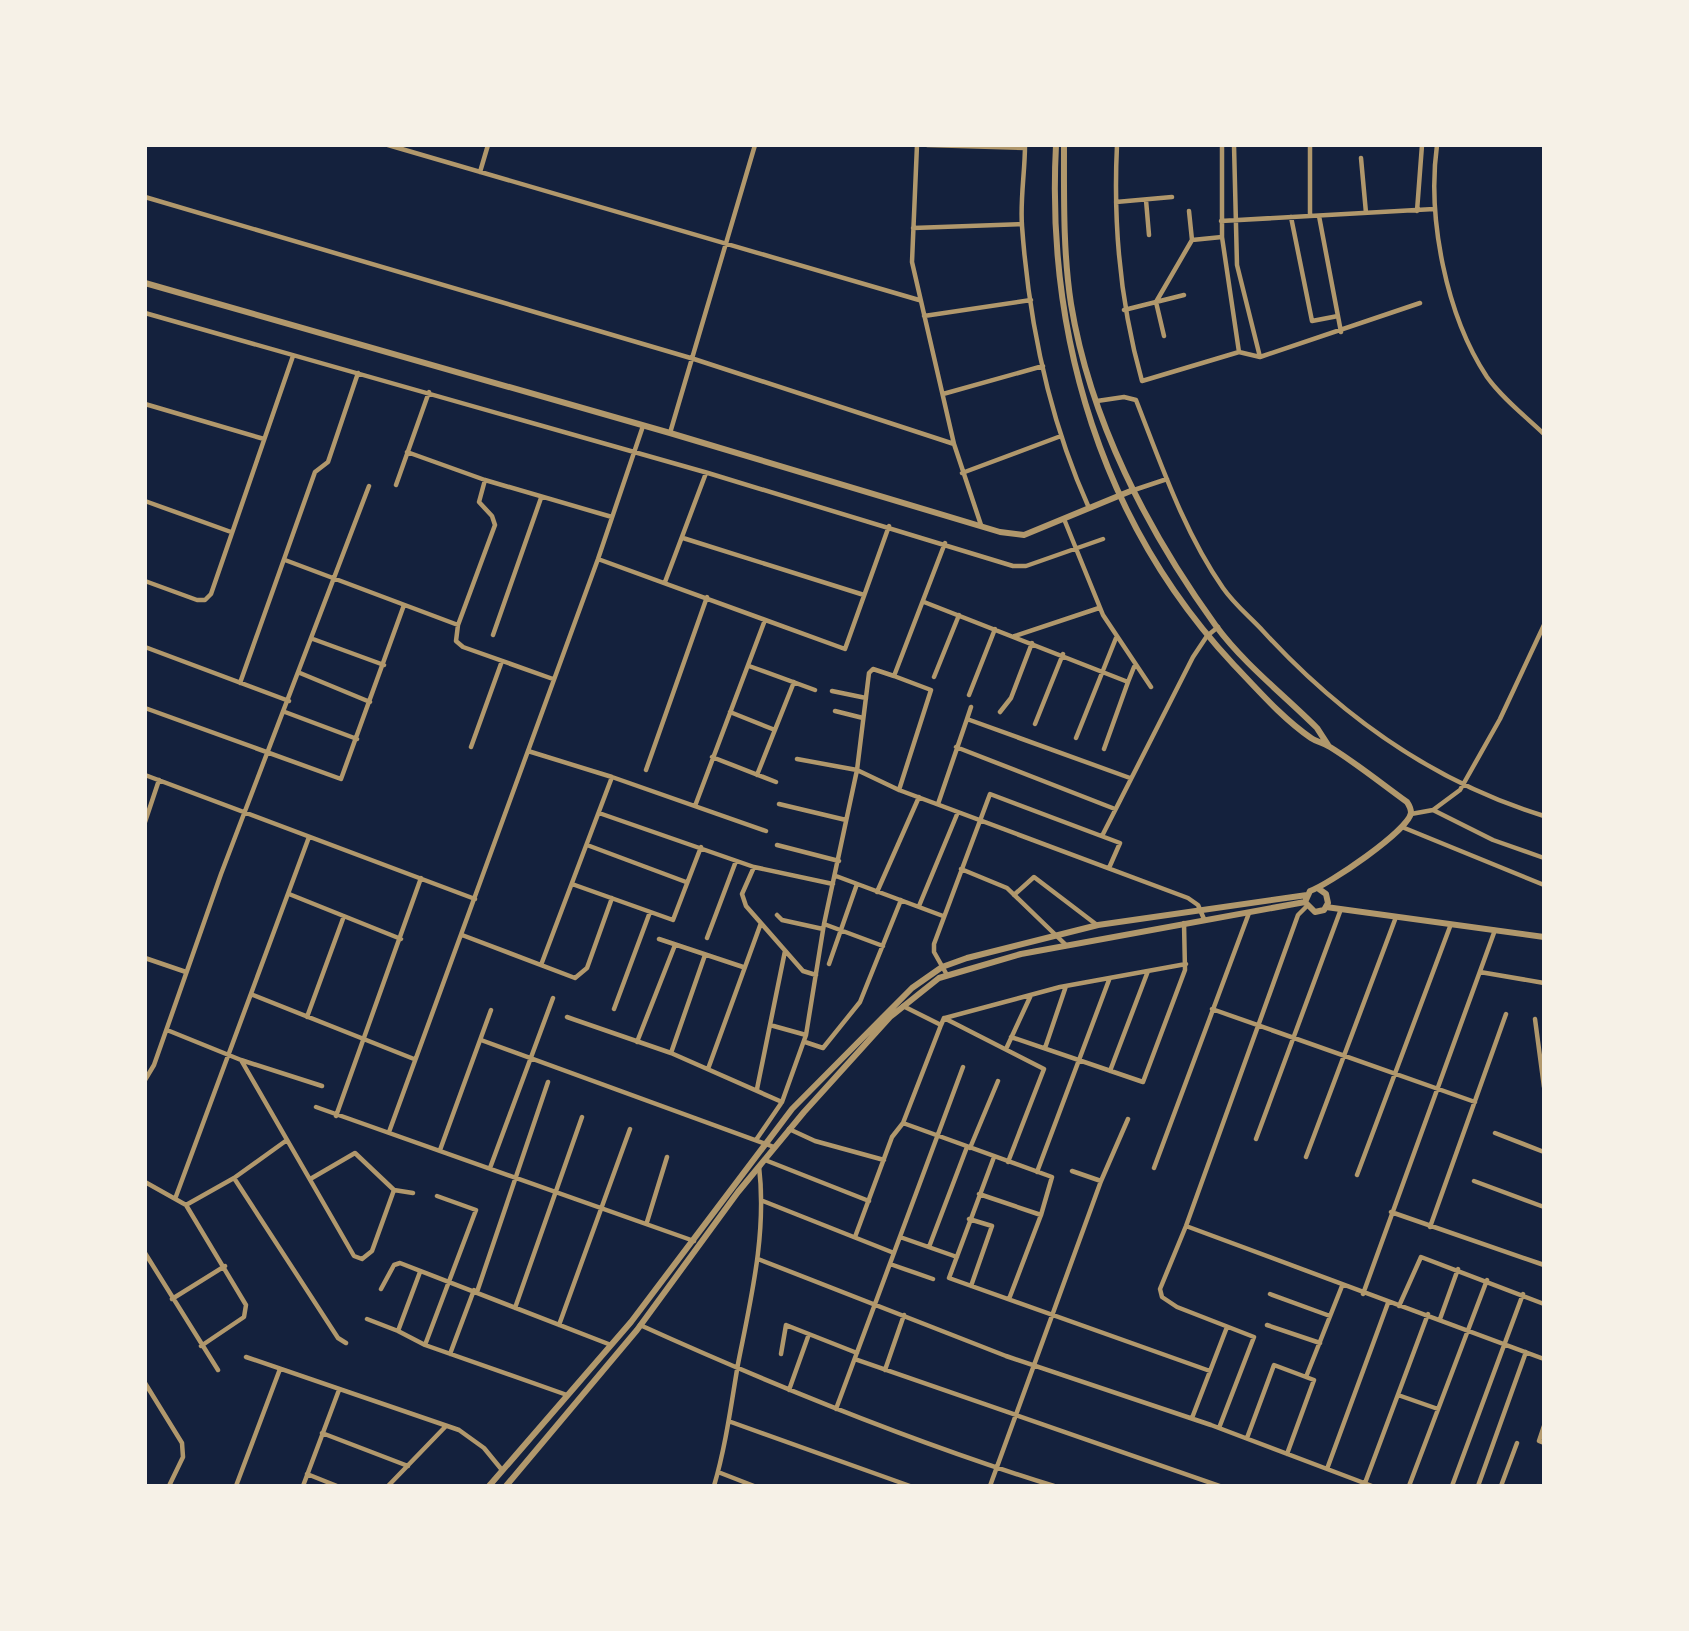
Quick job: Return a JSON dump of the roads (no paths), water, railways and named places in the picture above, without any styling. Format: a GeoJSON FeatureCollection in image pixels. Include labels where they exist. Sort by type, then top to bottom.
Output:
{"type":"FeatureCollection","features":[{"type":"Feature","properties":{"kind":"street"},"geometry":{"type":"LineString","coordinates":[[388,145],[919,300]]}},
{"type":"Feature","properties":{"kind":"street"},"geometry":{"type":"LineString","coordinates":[[480,172],[488,145]]}},
{"type":"Feature","properties":{"kind":"street"},"geometry":{"type":"LineString","coordinates":[[670,433],[755,145]]}},
{"type":"Feature","properties":{"kind":"street"},"geometry":{"type":"LineString","coordinates":[[917,145],[912,262],[954,444],[981,526]]}},
{"type":"Feature","properties":{"kind":"street"},"geometry":{"type":"LineString","coordinates":[[927,145],[1025,146],[1022,224],[1042,366],[1061,436],[1089,508]]}},
{"type":"Feature","properties":{"kind":"street"},"geometry":{"type":"LineString","coordinates":[[1056,145],[1055,253],[1068,336],[1082,401],[1117,494],[1168,579],[1207,636],[1261,693],[1312,738],[1329,746],[1407,802],[1411,814]]}},
{"type":"Feature","properties":{"kind":"street"},"geometry":{"type":"LineString","coordinates":[[1064,145],[1063,225],[1071,304],[1086,370],[1133,490],[1158,537],[1217,627],[1317,728],[1329,746]]}},
{"type":"Feature","properties":{"kind":"street"},"geometry":{"type":"LineString","coordinates":[[1117,145],[1116,247],[1124,310],[1142,381],[1239,352],[1260,357],[1341,332],[1420,303]]}},
{"type":"Feature","properties":{"kind":"street"},"geometry":{"type":"LineString","coordinates":[[1222,145],[1222,237],[1239,352]]}},
{"type":"Feature","properties":{"kind":"street"},"geometry":{"type":"LineString","coordinates":[[1234,145],[1237,265],[1260,357]]}},
{"type":"Feature","properties":{"kind":"street"},"geometry":{"type":"LineString","coordinates":[[1310,145],[1310,216]]}},
{"type":"Feature","properties":{"kind":"street"},"geometry":{"type":"LineString","coordinates":[[1417,211],[1422,145]]}},
{"type":"Feature","properties":{"kind":"street"},"geometry":{"type":"LineString","coordinates":[[1437,145],[1434,209],[1449,292],[1488,377],[1544,434]]}},
{"type":"Feature","properties":{"kind":"street"},"geometry":{"type":"LineString","coordinates":[[1361,158],[1366,214]]}},
{"type":"Feature","properties":{"kind":"street"},"geometry":{"type":"LineString","coordinates":[[145,197],[694,359],[954,444]]}},
{"type":"Feature","properties":{"kind":"street"},"geometry":{"type":"LineString","coordinates":[[1116,202],[1172,197]]}},
{"type":"Feature","properties":{"kind":"street"},"geometry":{"type":"LineString","coordinates":[[1146,200],[1149,235]]}},
{"type":"Feature","properties":{"kind":"street"},"geometry":{"type":"LineString","coordinates":[[1221,220],[1434,209]]}},
{"type":"Feature","properties":{"kind":"street"},"geometry":{"type":"LineString","coordinates":[[1164,336],[1156,302],[1192,240],[1189,211]]}},
{"type":"Feature","properties":{"kind":"street"},"geometry":{"type":"LineString","coordinates":[[1319,216],[1341,332]]}},
{"type":"Feature","properties":{"kind":"street"},"geometry":{"type":"LineString","coordinates":[[1291,217],[1312,321],[1338,317]]}},
{"type":"Feature","properties":{"kind":"street"},"geometry":{"type":"LineString","coordinates":[[913,228],[1022,224]]}},
{"type":"Feature","properties":{"kind":"street"},"geometry":{"type":"LineString","coordinates":[[1192,240],[1222,237]]}},
{"type":"Feature","properties":{"kind":"street"},"geometry":{"type":"LineString","coordinates":[[145,282],[670,433],[981,526],[1024,535],[1117,494],[1167,479]]}},
{"type":"Feature","properties":{"kind":"street"},"geometry":{"type":"LineString","coordinates":[[1124,310],[1184,295]]}},
{"type":"Feature","properties":{"kind":"street"},"geometry":{"type":"LineString","coordinates":[[924,316],[1031,300]]}},
{"type":"Feature","properties":{"kind":"street"},"geometry":{"type":"LineString","coordinates":[[145,313],[429,392],[889,526],[1013,566],[1026,566],[1103,539]]}},
{"type":"Feature","properties":{"kind":"street"},"geometry":{"type":"LineString","coordinates":[[145,581],[197,600],[205,600],[211,594],[293,356]]}},
{"type":"Feature","properties":{"kind":"street"},"geometry":{"type":"LineString","coordinates":[[943,394],[1042,366]]}},
{"type":"Feature","properties":{"kind":"street"},"geometry":{"type":"LineString","coordinates":[[240,683],[315,472],[328,463],[358,373]]}},
{"type":"Feature","properties":{"kind":"street"},"geometry":{"type":"LineString","coordinates":[[396,485],[429,392]]}},
{"type":"Feature","properties":{"kind":"street"},"geometry":{"type":"LineString","coordinates":[[1097,401],[1124,397],[1136,400],[1191,533],[1223,589],[1286,657],[1339,706],[1389,744],[1464,784],[1544,816]]}},
{"type":"Feature","properties":{"kind":"street"},"geometry":{"type":"LineString","coordinates":[[145,404],[264,439]]}},
{"type":"Feature","properties":{"kind":"street"},"geometry":{"type":"LineString","coordinates":[[389,1132],[598,559],[643,426]]}},
{"type":"Feature","properties":{"kind":"street"},"geometry":{"type":"LineString","coordinates":[[962,473],[1061,436]]}},
{"type":"Feature","properties":{"kind":"street"},"geometry":{"type":"LineString","coordinates":[[407,452],[541,498],[612,517]]}},
{"type":"Feature","properties":{"kind":"street"},"geometry":{"type":"LineString","coordinates":[[665,582],[706,473]]}},
{"type":"Feature","properties":{"kind":"street"},"geometry":{"type":"LineString","coordinates":[[485,480],[479,502],[492,516],[495,525],[455,637],[459,644],[553,679]]}},
{"type":"Feature","properties":{"kind":"street"},"geometry":{"type":"LineString","coordinates":[[145,1080],[167,1030],[186,972],[369,486]]}},
{"type":"Feature","properties":{"kind":"street"},"geometry":{"type":"LineString","coordinates":[[493,635],[541,498]]}},
{"type":"Feature","properties":{"kind":"street"},"geometry":{"type":"LineString","coordinates":[[145,501],[231,532]]}},
{"type":"Feature","properties":{"kind":"street"},"geometry":{"type":"LineString","coordinates":[[1064,519],[1100,608],[1134,667],[1151,687]]}},
{"type":"Feature","properties":{"kind":"street"},"geometry":{"type":"LineString","coordinates":[[598,559],[845,649],[889,526]]}},
{"type":"Feature","properties":{"kind":"street"},"geometry":{"type":"LineString","coordinates":[[683,538],[864,595]]}},
{"type":"Feature","properties":{"kind":"street"},"geometry":{"type":"LineString","coordinates":[[894,676],[945,543]]}},
{"type":"Feature","properties":{"kind":"street"},"geometry":{"type":"LineString","coordinates":[[285,561],[458,625]]}},
{"type":"Feature","properties":{"kind":"street"},"geometry":{"type":"LineString","coordinates":[[646,770],[707,597]]}},
{"type":"Feature","properties":{"kind":"street"},"geometry":{"type":"LineString","coordinates":[[924,602],[1063,654],[1128,682]]}},
{"type":"Feature","properties":{"kind":"street"},"geometry":{"type":"LineString","coordinates":[[145,708],[340,780],[404,605]]}},
{"type":"Feature","properties":{"kind":"street"},"geometry":{"type":"LineString","coordinates":[[1015,636],[1100,608]]}},
{"type":"Feature","properties":{"kind":"street"},"geometry":{"type":"LineString","coordinates":[[934,677],[959,615]]}},
{"type":"Feature","properties":{"kind":"street"},"geometry":{"type":"LineString","coordinates":[[695,806],[765,620]]}},
{"type":"Feature","properties":{"kind":"street"},"geometry":{"type":"LineString","coordinates":[[1219,1428],[1254,1338],[1177,1307],[1160,1293],[1298,915],[1306,901],[1319,889],[1402,827],[1411,814],[1433,810],[1464,784],[1500,719],[1544,625]]}},
{"type":"Feature","properties":{"kind":"street"},"geometry":{"type":"LineString","coordinates":[[1102,836],[1130,778],[1207,636],[1217,627]]}},
{"type":"Feature","properties":{"kind":"street"},"geometry":{"type":"LineString","coordinates":[[969,695],[995,629]]}},
{"type":"Feature","properties":{"kind":"street"},"geometry":{"type":"LineString","coordinates":[[1076,738],[1116,637]]}},
{"type":"Feature","properties":{"kind":"street"},"geometry":{"type":"LineString","coordinates":[[313,639],[384,665]]}},
{"type":"Feature","properties":{"kind":"street"},"geometry":{"type":"LineString","coordinates":[[1000,712],[1011,698],[1032,643]]}},
{"type":"Feature","properties":{"kind":"street"},"geometry":{"type":"LineString","coordinates":[[145,647],[289,701]]}},
{"type":"Feature","properties":{"kind":"street"},"geometry":{"type":"LineString","coordinates":[[1035,724],[1063,654]]}},
{"type":"Feature","properties":{"kind":"street"},"geometry":{"type":"LineString","coordinates":[[471,747],[502,661]]}},
{"type":"Feature","properties":{"kind":"street"},"geometry":{"type":"LineString","coordinates":[[749,666],[815,690]]}},
{"type":"Feature","properties":{"kind":"street"},"geometry":{"type":"LineString","coordinates":[[1104,749],[1134,667]]}},
{"type":"Feature","properties":{"kind":"street"},"geometry":{"type":"LineString","coordinates":[[756,1140],[782,1102],[805,1042],[823,927],[857,770],[870,670],[931,690],[899,790]]}},
{"type":"Feature","properties":{"kind":"street"},"geometry":{"type":"LineString","coordinates":[[300,673],[370,702]]}},
{"type":"Feature","properties":{"kind":"street"},"geometry":{"type":"LineString","coordinates":[[757,775],[794,682]]}},
{"type":"Feature","properties":{"kind":"street"},"geometry":{"type":"LineString","coordinates":[[832,691],[866,698]]}},
{"type":"Feature","properties":{"kind":"street"},"geometry":{"type":"LineString","coordinates":[[938,804],[971,707]]}},
{"type":"Feature","properties":{"kind":"street"},"geometry":{"type":"LineString","coordinates":[[835,711],[863,718]]}},
{"type":"Feature","properties":{"kind":"street"},"geometry":{"type":"LineString","coordinates":[[285,712],[357,739]]}},
{"type":"Feature","properties":{"kind":"street"},"geometry":{"type":"LineString","coordinates":[[730,712],[775,730]]}},
{"type":"Feature","properties":{"kind":"street"},"geometry":{"type":"LineString","coordinates":[[967,719],[1130,778]]}},
{"type":"Feature","properties":{"kind":"street"},"geometry":{"type":"LineString","coordinates":[[956,747],[1115,809]]}},
{"type":"Feature","properties":{"kind":"street"},"geometry":{"type":"LineString","coordinates":[[528,751],[612,777],[766,831]]}},
{"type":"Feature","properties":{"kind":"street"},"geometry":{"type":"LineString","coordinates":[[712,757],[776,782]]}},
{"type":"Feature","properties":{"kind":"street"},"geometry":{"type":"LineString","coordinates":[[797,759],[857,770],[899,790],[1194,901],[1204,919]]}},
{"type":"Feature","properties":{"kind":"street"},"geometry":{"type":"LineString","coordinates":[[145,775],[475,898]]}},
{"type":"Feature","properties":{"kind":"street"},"geometry":{"type":"LineString","coordinates":[[541,965],[612,777]]}},
{"type":"Feature","properties":{"kind":"street"},"geometry":{"type":"LineString","coordinates":[[145,822],[159,779]]}},
{"type":"Feature","properties":{"kind":"street"},"geometry":{"type":"LineString","coordinates":[[947,975],[934,952],[943,916],[990,794],[1120,843],[1109,868]]}},
{"type":"Feature","properties":{"kind":"street"},"geometry":{"type":"LineString","coordinates":[[877,892],[919,797]]}},
{"type":"Feature","properties":{"kind":"street"},"geometry":{"type":"LineString","coordinates":[[779,804],[847,820]]}},
{"type":"Feature","properties":{"kind":"street"},"geometry":{"type":"LineString","coordinates":[[1433,810],[1493,840],[1544,858]]}},
{"type":"Feature","properties":{"kind":"street"},"geometry":{"type":"LineString","coordinates":[[919,906],[958,812]]}},
{"type":"Feature","properties":{"kind":"street"},"geometry":{"type":"LineString","coordinates":[[598,813],[736,861],[833,884]]}},
{"type":"Feature","properties":{"kind":"street"},"geometry":{"type":"LineString","coordinates":[[1402,827],[1544,885]]}},
{"type":"Feature","properties":{"kind":"street"},"geometry":{"type":"LineString","coordinates":[[175,1199],[253,995],[309,836]]}},
{"type":"Feature","properties":{"kind":"street"},"geometry":{"type":"LineString","coordinates":[[587,845],[686,882]]}},
{"type":"Feature","properties":{"kind":"street"},"geometry":{"type":"LineString","coordinates":[[777,845],[839,861]]}},
{"type":"Feature","properties":{"kind":"street"},"geometry":{"type":"LineString","coordinates":[[572,884],[673,920],[701,847]]}},
{"type":"Feature","properties":{"kind":"street"},"geometry":{"type":"LineString","coordinates":[[707,938],[736,861]]}},
{"type":"Feature","properties":{"kind":"street"},"geometry":{"type":"LineString","coordinates":[[754,866],[741,898],[803,971],[816,975]]}},
{"type":"Feature","properties":{"kind":"street"},"geometry":{"type":"LineString","coordinates":[[961,869],[1007,888],[1066,945]]}},
{"type":"Feature","properties":{"kind":"street"},"geometry":{"type":"LineString","coordinates":[[836,876],[943,916]]}},
{"type":"Feature","properties":{"kind":"street"},"geometry":{"type":"LineString","coordinates":[[337,1115],[421,878]]}},
{"type":"Feature","properties":{"kind":"street"},"geometry":{"type":"LineString","coordinates":[[1014,895],[1031,878],[1037,878],[1098,925]]}},
{"type":"Feature","properties":{"kind":"street"},"geometry":{"type":"LineString","coordinates":[[829,964],[857,884]]}},
{"type":"Feature","properties":{"kind":"street"},"geometry":{"type":"LineString","coordinates":[[1319,889],[1328,898],[1326,907]]}},
{"type":"Feature","properties":{"kind":"street"},"geometry":{"type":"LineString","coordinates":[[289,894],[401,939]]}},
{"type":"Feature","properties":{"kind":"street"},"geometry":{"type":"LineString","coordinates":[[462,935],[575,978],[587,968],[612,898]]}},
{"type":"Feature","properties":{"kind":"street"},"geometry":{"type":"LineString","coordinates":[[805,1042],[823,1048],[860,1002],[901,900]]}},
{"type":"Feature","properties":{"kind":"street"},"geometry":{"type":"LineString","coordinates":[[489,1486],[612,1345],[764,1144],[812,1086],[897,1002],[942,967],[1098,925],[1200,910],[1306,901]]}},
{"type":"Feature","properties":{"kind":"street"},"geometry":{"type":"LineString","coordinates":[[1306,901],[1315,912],[1326,907],[1544,937]]}},
{"type":"Feature","properties":{"kind":"street"},"geometry":{"type":"LineString","coordinates":[[506,1486],[640,1325],[774,1147],[902,1006],[947,975],[1021,954],[1306,901]]}},
{"type":"Feature","properties":{"kind":"street"},"geometry":{"type":"LineString","coordinates":[[1256,1139],[1341,909]]}},
{"type":"Feature","properties":{"kind":"street"},"geometry":{"type":"LineString","coordinates":[[1154,1168],[1249,911]]}},
{"type":"Feature","properties":{"kind":"street"},"geometry":{"type":"LineString","coordinates":[[614,1009],[650,912]]}},
{"type":"Feature","properties":{"kind":"street"},"geometry":{"type":"LineString","coordinates":[[776,915],[790,922],[841,931],[883,946]]}},
{"type":"Feature","properties":{"kind":"street"},"geometry":{"type":"LineString","coordinates":[[307,1017],[344,916]]}},
{"type":"Feature","properties":{"kind":"street"},"geometry":{"type":"LineString","coordinates":[[1306,1157],[1396,917]]}},
{"type":"Feature","properties":{"kind":"street"},"geometry":{"type":"LineString","coordinates":[[708,1069],[761,923]]}},
{"type":"Feature","properties":{"kind":"street"},"geometry":{"type":"LineString","coordinates":[[1011,1037],[1143,1082],[1186,964],[1184,923]]}},
{"type":"Feature","properties":{"kind":"street"},"geometry":{"type":"LineString","coordinates":[[1357,1175],[1451,924]]}},
{"type":"Feature","properties":{"kind":"street"},"geometry":{"type":"LineString","coordinates":[[1363,1294],[1495,930]]}},
{"type":"Feature","properties":{"kind":"street"},"geometry":{"type":"LineString","coordinates":[[659,939],[743,967]]}},
{"type":"Feature","properties":{"kind":"street"},"geometry":{"type":"LineString","coordinates":[[637,1042],[675,944]]}},
{"type":"Feature","properties":{"kind":"street"},"geometry":{"type":"LineString","coordinates":[[757,1089],[785,951]]}},
{"type":"Feature","properties":{"kind":"street"},"geometry":{"type":"LineString","coordinates":[[671,1053],[705,956]]}},
{"type":"Feature","properties":{"kind":"street"},"geometry":{"type":"LineString","coordinates":[[145,958],[186,972]]}},
{"type":"Feature","properties":{"kind":"street"},"geometry":{"type":"LineString","coordinates":[[944,1018],[1066,986],[1186,964]]}},
{"type":"Feature","properties":{"kind":"street"},"geometry":{"type":"LineString","coordinates":[[1110,1071],[1149,970]]}},
{"type":"Feature","properties":{"kind":"street"},"geometry":{"type":"LineString","coordinates":[[1480,972],[1544,983]]}},
{"type":"Feature","properties":{"kind":"street"},"geometry":{"type":"LineString","coordinates":[[1038,1172],[1109,980]]}},
{"type":"Feature","properties":{"kind":"street"},"geometry":{"type":"LineString","coordinates":[[1045,1049],[1066,986]]}},
{"type":"Feature","properties":{"kind":"street"},"geometry":{"type":"LineString","coordinates":[[253,995],[364,1042],[414,1059]]}},
{"type":"Feature","properties":{"kind":"street"},"geometry":{"type":"LineString","coordinates":[[1006,1049],[1031,995]]}},
{"type":"Feature","properties":{"kind":"street"},"geometry":{"type":"LineString","coordinates":[[490,1168],[553,998]]}},
{"type":"Feature","properties":{"kind":"street"},"geometry":{"type":"LineString","coordinates":[[902,1006],[941,1025]]}},
{"type":"Feature","properties":{"kind":"street"},"geometry":{"type":"LineString","coordinates":[[1212,1009],[1395,1071],[1475,1102]]}},
{"type":"Feature","properties":{"kind":"street"},"geometry":{"type":"LineString","coordinates":[[440,1150],[491,1010]]}},
{"type":"Feature","properties":{"kind":"street"},"geometry":{"type":"LineString","coordinates":[[1430,1227],[1506,1014]]}},
{"type":"Feature","properties":{"kind":"street"},"geometry":{"type":"LineString","coordinates":[[567,1017],[671,1053],[782,1102]]}},
{"type":"Feature","properties":{"kind":"street"},"geometry":{"type":"LineString","coordinates":[[855,1237],[895,1130],[903,1123],[944,1018]]}},
{"type":"Feature","properties":{"kind":"street"},"geometry":{"type":"LineString","coordinates":[[944,1018],[1044,1069],[1008,1162]]}},
{"type":"Feature","properties":{"kind":"street"},"geometry":{"type":"LineString","coordinates":[[1535,1019],[1544,1087]]}},
{"type":"Feature","properties":{"kind":"street"},"geometry":{"type":"LineString","coordinates":[[770,1025],[806,1035]]}},
{"type":"Feature","properties":{"kind":"street"},"geometry":{"type":"LineString","coordinates":[[167,1030],[241,1060],[322,1086]]}},
{"type":"Feature","properties":{"kind":"street"},"geometry":{"type":"LineString","coordinates":[[481,1040],[774,1147]]}},
{"type":"Feature","properties":{"kind":"street"},"geometry":{"type":"LineString","coordinates":[[241,1060],[312,1178],[353,1253],[362,1259],[372,1251],[394,1190]]}},
{"type":"Feature","properties":{"kind":"street"},"geometry":{"type":"LineString","coordinates":[[836,1409],[963,1067]]}},
{"type":"Feature","properties":{"kind":"street"},"geometry":{"type":"LineString","coordinates":[[929,1247],[998,1081]]}},
{"type":"Feature","properties":{"kind":"street"},"geometry":{"type":"LineString","coordinates":[[450,1354],[516,1178],[548,1082]]}},
{"type":"Feature","properties":{"kind":"street"},"geometry":{"type":"LineString","coordinates":[[316,1107],[702,1243]]}},
{"type":"Feature","properties":{"kind":"street"},"geometry":{"type":"LineString","coordinates":[[515,1308],[582,1117]]}},
{"type":"Feature","properties":{"kind":"street"},"geometry":{"type":"LineString","coordinates":[[990,1486],[1101,1181],[1128,1119]]}},
{"type":"Feature","properties":{"kind":"street"},"geometry":{"type":"LineString","coordinates":[[903,1123],[1052,1177],[1009,1299]]}},
{"type":"Feature","properties":{"kind":"street"},"geometry":{"type":"LineString","coordinates":[[559,1325],[630,1129]]}},
{"type":"Feature","properties":{"kind":"street"},"geometry":{"type":"LineString","coordinates":[[789,1129],[815,1141],[884,1160]]}},
{"type":"Feature","properties":{"kind":"street"},"geometry":{"type":"LineString","coordinates":[[1495,1133],[1544,1152]]}},
{"type":"Feature","properties":{"kind":"street"},"geometry":{"type":"LineString","coordinates":[[186,1205],[234,1178],[287,1140]]}},
{"type":"Feature","properties":{"kind":"street"},"geometry":{"type":"LineString","coordinates":[[312,1178],[355,1153],[394,1190],[413,1193]]}},
{"type":"Feature","properties":{"kind":"street"},"geometry":{"type":"LineString","coordinates":[[647,1222],[667,1157]]}},
{"type":"Feature","properties":{"kind":"street"},"geometry":{"type":"LineString","coordinates":[[994,1157],[949,1278],[1210,1371]]}},
{"type":"Feature","properties":{"kind":"street"},"geometry":{"type":"LineString","coordinates":[[762,1163],[869,1201]]}},
{"type":"Feature","properties":{"kind":"street"},"geometry":{"type":"LineString","coordinates":[[714,1486],[731,1422],[737,1369],[758,1259],[764,1201],[762,1163]]}},
{"type":"Feature","properties":{"kind":"street"},"geometry":{"type":"LineString","coordinates":[[1072,1171],[1101,1181]]}},
{"type":"Feature","properties":{"kind":"street"},"geometry":{"type":"LineString","coordinates":[[234,1178],[338,1338],[346,1343]]}},
{"type":"Feature","properties":{"kind":"street"},"geometry":{"type":"LineString","coordinates":[[1474,1181],[1544,1207]]}},
{"type":"Feature","properties":{"kind":"street"},"geometry":{"type":"LineString","coordinates":[[145,1182],[186,1205],[246,1305],[247,1312],[201,1346]]}},
{"type":"Feature","properties":{"kind":"street"},"geometry":{"type":"LineString","coordinates":[[979,1194],[1041,1214]]}},
{"type":"Feature","properties":{"kind":"street"},"geometry":{"type":"LineString","coordinates":[[425,1345],[476,1210],[438,1196]]}},
{"type":"Feature","properties":{"kind":"street"},"geometry":{"type":"LineString","coordinates":[[764,1201],[894,1252]]}},
{"type":"Feature","properties":{"kind":"street"},"geometry":{"type":"LineString","coordinates":[[1391,1212],[1544,1265]]}},
{"type":"Feature","properties":{"kind":"street"},"geometry":{"type":"LineString","coordinates":[[969,1219],[992,1226],[971,1286]]}},
{"type":"Feature","properties":{"kind":"street"},"geometry":{"type":"LineString","coordinates":[[1186,1226],[1363,1294],[1428,1314],[1544,1359]]}},
{"type":"Feature","properties":{"kind":"street"},"geometry":{"type":"LineString","coordinates":[[900,1237],[957,1257]]}},
{"type":"Feature","properties":{"kind":"street"},"geometry":{"type":"LineString","coordinates":[[145,1253],[218,1370]]}},
{"type":"Feature","properties":{"kind":"street"},"geometry":{"type":"LineString","coordinates":[[1399,1306],[1418,1258],[1424,1257],[1544,1304]]}},
{"type":"Feature","properties":{"kind":"street"},"geometry":{"type":"LineString","coordinates":[[758,1259],[1034,1365],[1192,1418],[1372,1486]]}},
{"type":"Feature","properties":{"kind":"street"},"geometry":{"type":"LineString","coordinates":[[381,1289],[394,1265],[401,1263],[612,1345]]}},
{"type":"Feature","properties":{"kind":"street"},"geometry":{"type":"LineString","coordinates":[[890,1264],[933,1279]]}},
{"type":"Feature","properties":{"kind":"street"},"geometry":{"type":"LineString","coordinates":[[172,1299],[225,1266]]}},
{"type":"Feature","properties":{"kind":"street"},"geometry":{"type":"LineString","coordinates":[[1440,1319],[1458,1269]]}},
{"type":"Feature","properties":{"kind":"street"},"geometry":{"type":"LineString","coordinates":[[398,1331],[420,1272]]}},
{"type":"Feature","properties":{"kind":"street"},"geometry":{"type":"LineString","coordinates":[[1409,1486],[1487,1280]]}},
{"type":"Feature","properties":{"kind":"street"},"geometry":{"type":"LineString","coordinates":[[1306,1377],[1342,1286]]}},
{"type":"Feature","properties":{"kind":"street"},"geometry":{"type":"LineString","coordinates":[[1270,1294],[1330,1316]]}},
{"type":"Feature","properties":{"kind":"street"},"geometry":{"type":"LineString","coordinates":[[1452,1486],[1523,1294]]}},
{"type":"Feature","properties":{"kind":"street"},"geometry":{"type":"LineString","coordinates":[[1327,1469],[1388,1303]]}},
{"type":"Feature","properties":{"kind":"street"},"geometry":{"type":"LineString","coordinates":[[1362,1484],[1428,1314]]}},
{"type":"Feature","properties":{"kind":"street"},"geometry":{"type":"LineString","coordinates":[[885,1370],[904,1315]]}},
{"type":"Feature","properties":{"kind":"street"},"geometry":{"type":"LineString","coordinates":[[367,1319],[425,1345],[567,1395]]}},
{"type":"Feature","properties":{"kind":"street"},"geometry":{"type":"LineString","coordinates":[[640,1325],[737,1369],[836,1409],[1054,1486]]}},
{"type":"Feature","properties":{"kind":"street"},"geometry":{"type":"LineString","coordinates":[[780,1354],[786,1325],[857,1353]]}},
{"type":"Feature","properties":{"kind":"street"},"geometry":{"type":"LineString","coordinates":[[1267,1325],[1320,1343]]}},
{"type":"Feature","properties":{"kind":"street"},"geometry":{"type":"LineString","coordinates":[[1192,1418],[1227,1327]]}},
{"type":"Feature","properties":{"kind":"street"},"geometry":{"type":"LineString","coordinates":[[789,1390],[809,1334]]}},
{"type":"Feature","properties":{"kind":"street"},"geometry":{"type":"LineString","coordinates":[[1479,1486],[1526,1352]]}},
{"type":"Feature","properties":{"kind":"street"},"geometry":{"type":"LineString","coordinates":[[246,1357],[459,1430],[484,1448],[503,1471]]}},
{"type":"Feature","properties":{"kind":"street"},"geometry":{"type":"LineString","coordinates":[[855,1359],[1220,1486]]}},
{"type":"Feature","properties":{"kind":"street"},"geometry":{"type":"LineString","coordinates":[[1247,1438],[1274,1366],[1314,1380],[1287,1454]]}},
{"type":"Feature","properties":{"kind":"street"},"geometry":{"type":"LineString","coordinates":[[236,1486],[280,1369]]}},
{"type":"Feature","properties":{"kind":"street"},"geometry":{"type":"LineString","coordinates":[[145,1383],[183,1443],[183,1457],[169,1486]]}},
{"type":"Feature","properties":{"kind":"street"},"geometry":{"type":"LineString","coordinates":[[303,1486],[339,1390]]}},
{"type":"Feature","properties":{"kind":"street"},"geometry":{"type":"LineString","coordinates":[[1398,1395],[1438,1409]]}},
{"type":"Feature","properties":{"kind":"street"},"geometry":{"type":"LineString","coordinates":[[731,1422],[910,1486]]}},
{"type":"Feature","properties":{"kind":"street"},"geometry":{"type":"LineString","coordinates":[[388,1486],[446,1426]]}},
{"type":"Feature","properties":{"kind":"street"},"geometry":{"type":"LineString","coordinates":[[1544,1426],[1539,1441],[1544,1443]]}},
{"type":"Feature","properties":{"kind":"street"},"geometry":{"type":"LineString","coordinates":[[322,1433],[408,1466]]}},
{"type":"Feature","properties":{"kind":"street"},"geometry":{"type":"LineString","coordinates":[[1501,1486],[1517,1443]]}},
{"type":"Feature","properties":{"kind":"street"},"geometry":{"type":"LineString","coordinates":[[718,1472],[754,1486]]}},
{"type":"Feature","properties":{"kind":"street"},"geometry":{"type":"LineString","coordinates":[[307,1474],[337,1486]]}}]}
